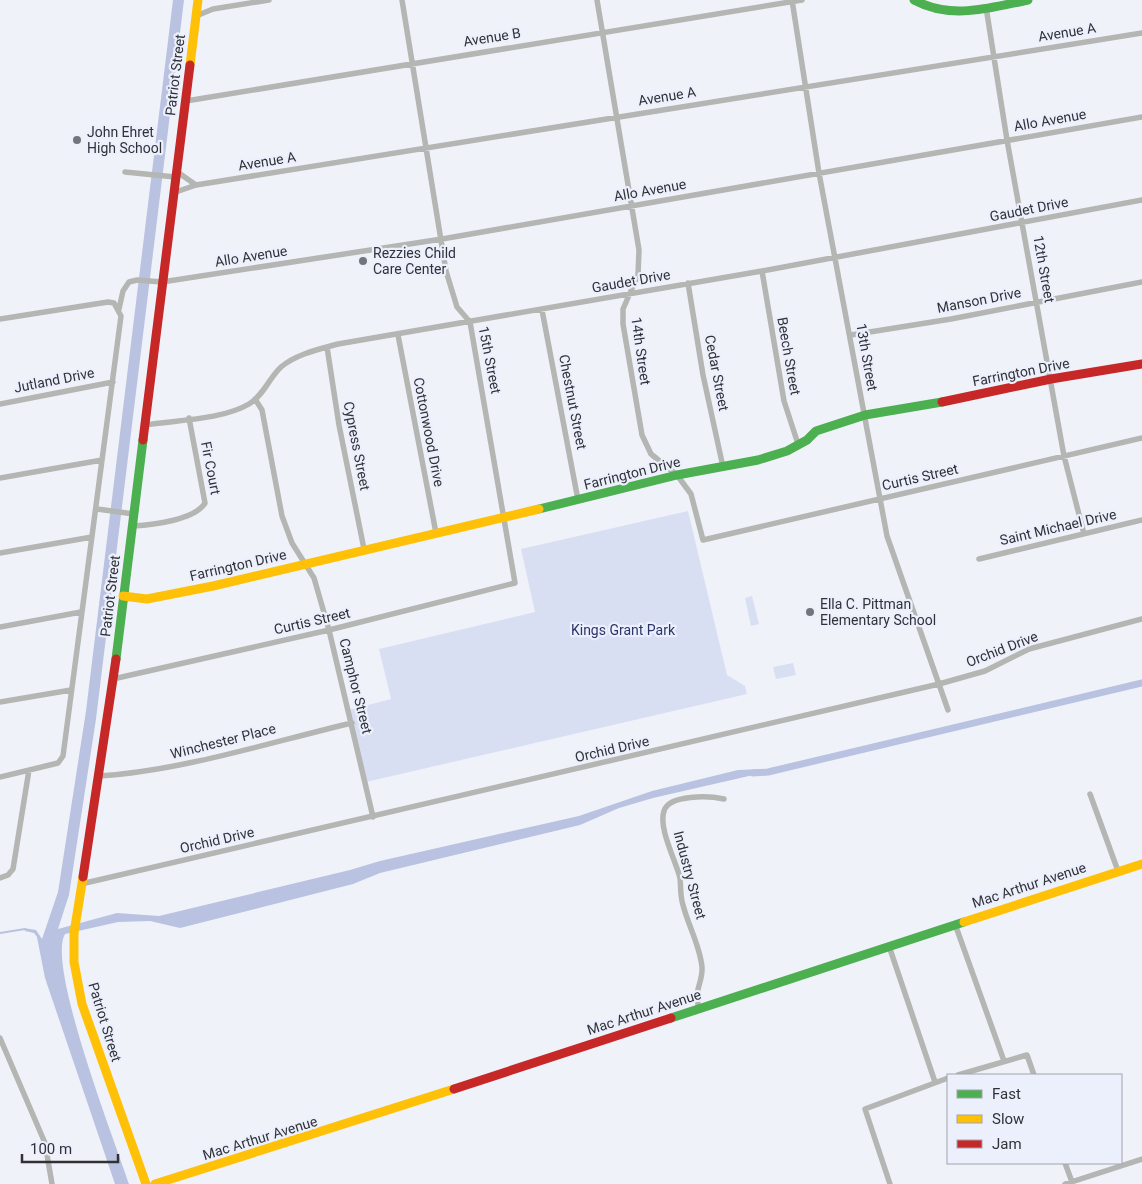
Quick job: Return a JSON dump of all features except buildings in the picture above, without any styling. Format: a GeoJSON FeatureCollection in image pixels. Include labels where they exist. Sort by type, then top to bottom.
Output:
{"type":"FeatureCollection","features":[{"type":"Feature","properties":{"kind":"street","name":"Patriot Street"},"geometry":{"type":"LineString","coordinates":[[146,1184],[82,1004],[74,962],[74,933],[113,680],[133,526],[132,514],[145,425],[158,282],[172,193],[173,175],[186,101],[198,0]]}},
{"type":"Feature","properties":{"kind":"street"},"geometry":{"type":"LineString","coordinates":[[196,16],[213,9],[269,0]]}},
{"type":"Feature","properties":{"kind":"street","name":"15th Street"},"geometry":{"type":"LineString","coordinates":[[402,0],[451,291],[457,307],[470,322],[516,583]]}},
{"type":"Feature","properties":{"kind":"street","name":"14th Street"},"geometry":{"type":"LineString","coordinates":[[598,0],[630,206],[639,250],[638,275],[623,309],[623,324],[642,435],[652,454],[677,475],[691,494],[703,540]]}},
{"type":"Feature","properties":{"kind":"street","name":"Avenue B"},"geometry":{"type":"LineString","coordinates":[[186,101],[802,0]]}},
{"type":"Feature","properties":{"kind":"street"},"geometry":{"type":"LineString","coordinates":[[914,0],[933,10],[948,12],[1028,0]]}},
{"type":"Feature","properties":{"kind":"street","name":"13th Street"},"geometry":{"type":"LineString","coordinates":[[792,1],[819,173],[837,257],[880,499],[895,559],[948,710]]}},
{"type":"Feature","properties":{"kind":"street","name":"12th Street"},"geometry":{"type":"LineString","coordinates":[[986,7],[1007,140],[1064,456],[1084,534]]}},
{"type":"Feature","properties":{"kind":"street","name":"Avenue A"},"geometry":{"type":"LineString","coordinates":[[172,193],[196,185],[1142,33]]}},
{"type":"Feature","properties":{"kind":"street","name":"Allo Avenue"},"geometry":{"type":"LineString","coordinates":[[137,280],[158,282],[442,239],[1142,117]]}},
{"type":"Feature","properties":{"kind":"street"},"geometry":{"type":"LineString","coordinates":[[125,172],[173,175],[196,185]]}},
{"type":"Feature","properties":{"kind":"street","name":"Gaudet Drive"},"geometry":{"type":"LineString","coordinates":[[145,425],[226,413],[250,404],[282,367],[308,353],[327,348],[542,310],[631,292],[762,271],[1142,200]]}},
{"type":"Feature","properties":{"kind":"street","name":"Beech Street"},"geometry":{"type":"LineString","coordinates":[[762,271],[784,402],[798,444]]}},
{"type":"Feature","properties":{"kind":"street","name":"Patriot Street"},"geometry":{"type":"LineString","coordinates":[[29,770],[58,763],[63,756],[70,690],[97,509],[121,325],[119,309],[123,291],[129,282],[137,280]]}},
{"type":"Feature","properties":{"kind":"street","name":"Manson Drive"},"geometry":{"type":"LineString","coordinates":[[851,335],[951,319],[1142,282]]}},
{"type":"Feature","properties":{"kind":"street","name":"Cedar Street"},"geometry":{"type":"LineString","coordinates":[[688,284],[703,375],[723,467]]}},
{"type":"Feature","properties":{"kind":"street"},"geometry":{"type":"LineString","coordinates":[[0,319],[108,302],[114,303],[119,309]]}},
{"type":"Feature","properties":{"kind":"street","name":"Chestnut Street"},"geometry":{"type":"LineString","coordinates":[[542,310],[578,500]]}},
{"type":"Feature","properties":{"kind":"street","name":"Cottonwood Drive"},"geometry":{"type":"LineString","coordinates":[[398,335],[436,533]]}},
{"type":"Feature","properties":{"kind":"street","name":"Cypress Street"},"geometry":{"type":"LineString","coordinates":[[327,348],[339,425],[364,549]]}},
{"type":"Feature","properties":{"kind":"street","name":"Farrington Drive"},"geometry":{"type":"LineString","coordinates":[[124,596],[156,597],[506,518],[677,475],[758,460],[787,451],[816,431],[864,415],[949,401],[1051,378],[1142,364]]}},
{"type":"Feature","properties":{"kind":"street","name":"Jutland Drive"},"geometry":{"type":"LineString","coordinates":[[0,404],[113,382]]}},
{"type":"Feature","properties":{"kind":"street","name":"Camphor Street"},"geometry":{"type":"LineString","coordinates":[[256,399],[262,410],[282,516],[292,543],[314,578],[329,630],[373,817]]}},
{"type":"Feature","properties":{"kind":"street","name":"Fir Court"},"geometry":{"type":"LineString","coordinates":[[133,526],[196,514],[205,503],[189,418]]}},
{"type":"Feature","properties":{"kind":"street","name":"Curtis Street"},"geometry":{"type":"LineString","coordinates":[[703,540],[1142,438]]}},
{"type":"Feature","properties":{"kind":"street"},"geometry":{"type":"LineString","coordinates":[[0,478],[102,460]]}},
{"type":"Feature","properties":{"kind":"street"},"geometry":{"type":"LineString","coordinates":[[97,509],[132,514]]}},
{"type":"Feature","properties":{"kind":"street","name":"Saint Michael Drive"},"geometry":{"type":"LineString","coordinates":[[979,559],[1142,520]]}},
{"type":"Feature","properties":{"kind":"street"},"geometry":{"type":"LineString","coordinates":[[0,553],[92,537]]}},
{"type":"Feature","properties":{"kind":"street","name":"Curtis Street"},"geometry":{"type":"LineString","coordinates":[[113,680],[329,630],[516,583]]}},
{"type":"Feature","properties":{"kind":"street"},"geometry":{"type":"LineString","coordinates":[[0,627],[81,612]]}},
{"type":"Feature","properties":{"kind":"street","name":"Orchid Drive"},"geometry":{"type":"LineString","coordinates":[[81,884],[939,684],[984,671],[1029,649],[1142,619]]}},
{"type":"Feature","properties":{"kind":"street"},"geometry":{"type":"LineString","coordinates":[[0,702],[70,690]]}},
{"type":"Feature","properties":{"kind":"street","name":"Winchester Place"},"geometry":{"type":"LineString","coordinates":[[99,776],[134,774],[168,767],[352,722]]}},
{"type":"Feature","properties":{"kind":"street"},"geometry":{"type":"LineString","coordinates":[[0,777],[29,770],[12,869],[8,875],[0,878]]}},
{"type":"Feature","properties":{"kind":"street"},"geometry":{"type":"LineString","coordinates":[[1090,794],[1118,871]]}},
{"type":"Feature","properties":{"kind":"street","name":"Industry Street"},"geometry":{"type":"LineString","coordinates":[[699,1008],[696,992],[702,968],[682,904],[680,878],[663,818],[668,804],[676,801],[700,797],[724,799]]}},
{"type":"Feature","properties":{"kind":"street","name":"Mac Arthur Avenue"},"geometry":{"type":"LineString","coordinates":[[155,1184],[296,1141],[1142,864]]}},
{"type":"Feature","properties":{"kind":"street"},"geometry":{"type":"LineString","coordinates":[[955,924],[1004,1061]]}},
{"type":"Feature","properties":{"kind":"street"},"geometry":{"type":"LineString","coordinates":[[889,946],[935,1082]]}},
{"type":"Feature","properties":{"kind":"street"},"geometry":{"type":"LineString","coordinates":[[0,1038],[44,1144],[52,1184]]}},
{"type":"Feature","properties":{"kind":"street"},"geometry":{"type":"LineString","coordinates":[[961,1074],[1027,1055],[1034,1074]]}},
{"type":"Feature","properties":{"kind":"street"},"geometry":{"type":"LineString","coordinates":[[890,1184],[866,1108],[947,1078]]}},
{"type":"Feature","properties":{"kind":"street"},"geometry":{"type":"LineString","coordinates":[[1065,1164],[1068,1183],[1142,1159]]}},
{"type":"Feature","properties":{"kind":"green space","name":"Kings Grant Park"},"geometry":{"type":"Polygon","coordinates":[[[688,511],[727,675],[745,686],[747,694],[366,782],[349,710],[391,699],[379,649],[535,612],[521,549],[688,511]]]}},
{"type":"Feature","properties":{"kind":"green space"},"geometry":{"type":"Polygon","coordinates":[[[752,596],[759,624],[751,626],[745,598],[752,596]]]}},
{"type":"Feature","properties":{"kind":"green space"},"geometry":{"type":"Polygon","coordinates":[[[793,663],[796,675],[776,679],[773,667],[793,663]]]}},
{"type":"Feature","properties":{"kind":"shaded area"},"geometry":{"type":"Polygon","coordinates":[[[173,0],[184,0],[96,719],[69,895],[58,929],[117,913],[159,916],[380,861],[579,816],[652,791],[738,770],[762,769],[762,773],[653,798],[619,808],[580,825],[380,873],[353,884],[180,928],[150,921],[118,922],[65,934],[62,952],[65,981],[73,1016],[129,1184],[115,1184],[45,978],[37,937],[34,933],[25,931],[24,928],[36,930],[42,939],[58,892],[86,711],[173,0]]]}},
{"type":"Feature","properties":{"kind":"waterway"},"geometry":{"type":"LineString","coordinates":[[753,773],[768,772],[1142,683]]}},
{"type":"Feature","properties":{"kind":"waterway"},"geometry":{"type":"LineString","coordinates":[[0,933],[25,929]]}},
{"type":"Feature","properties":{"kind":"traffic: fast"},"geometry":{"type":"LineString","coordinates":[[914,0],[942,10],[956,11],[985,9],[1028,0]]}},
{"type":"Feature","properties":{"kind":"traffic: fast"},"geometry":{"type":"LineString","coordinates":[[539,509],[677,475],[758,460],[787,451],[807,440],[816,431],[865,415],[942,402]]}},
{"type":"Feature","properties":{"kind":"traffic: fast"},"geometry":{"type":"LineString","coordinates":[[116,659],[143,440]]}},
{"type":"Feature","properties":{"kind":"traffic: fast"},"geometry":{"type":"LineString","coordinates":[[671,1018],[964,922]]}},
{"type":"Feature","properties":{"kind":"traffic: slow"},"geometry":{"type":"LineString","coordinates":[[190,65],[198,0]]}},
{"type":"Feature","properties":{"kind":"traffic: slow"},"geometry":{"type":"LineString","coordinates":[[123,596],[147,599],[213,586],[539,509]]}},
{"type":"Feature","properties":{"kind":"traffic: slow"},"geometry":{"type":"LineString","coordinates":[[964,922],[1142,864]]}},
{"type":"Feature","properties":{"kind":"traffic: slow"},"geometry":{"type":"LineString","coordinates":[[83,877],[74,933],[74,962],[82,1004],[146,1184]]}},
{"type":"Feature","properties":{"kind":"traffic: slow"},"geometry":{"type":"LineString","coordinates":[[155,1184],[454,1089]]}},
{"type":"Feature","properties":{"kind":"traffic: jam"},"geometry":{"type":"LineString","coordinates":[[143,440],[190,65]]}},
{"type":"Feature","properties":{"kind":"traffic: jam"},"geometry":{"type":"LineString","coordinates":[[942,402],[1051,379],[1142,364]]}},
{"type":"Feature","properties":{"kind":"traffic: jam"},"geometry":{"type":"LineString","coordinates":[[83,877],[116,659]]}},
{"type":"Feature","properties":{"kind":"traffic: jam"},"geometry":{"type":"LineString","coordinates":[[454,1089],[671,1018]]}},
{"type":"Feature","properties":{"kind":"place","name":"John Ehret High School"},"geometry":{"type":"Point","coordinates":[77,140]}},
{"type":"Feature","properties":{"kind":"place","name":"Rezzies Child Care Center"},"geometry":{"type":"Point","coordinates":[363,261]}},
{"type":"Feature","properties":{"kind":"place","name":"Ella C. Pittman Elementary School"},"geometry":{"type":"Point","coordinates":[810,612]}}]}
